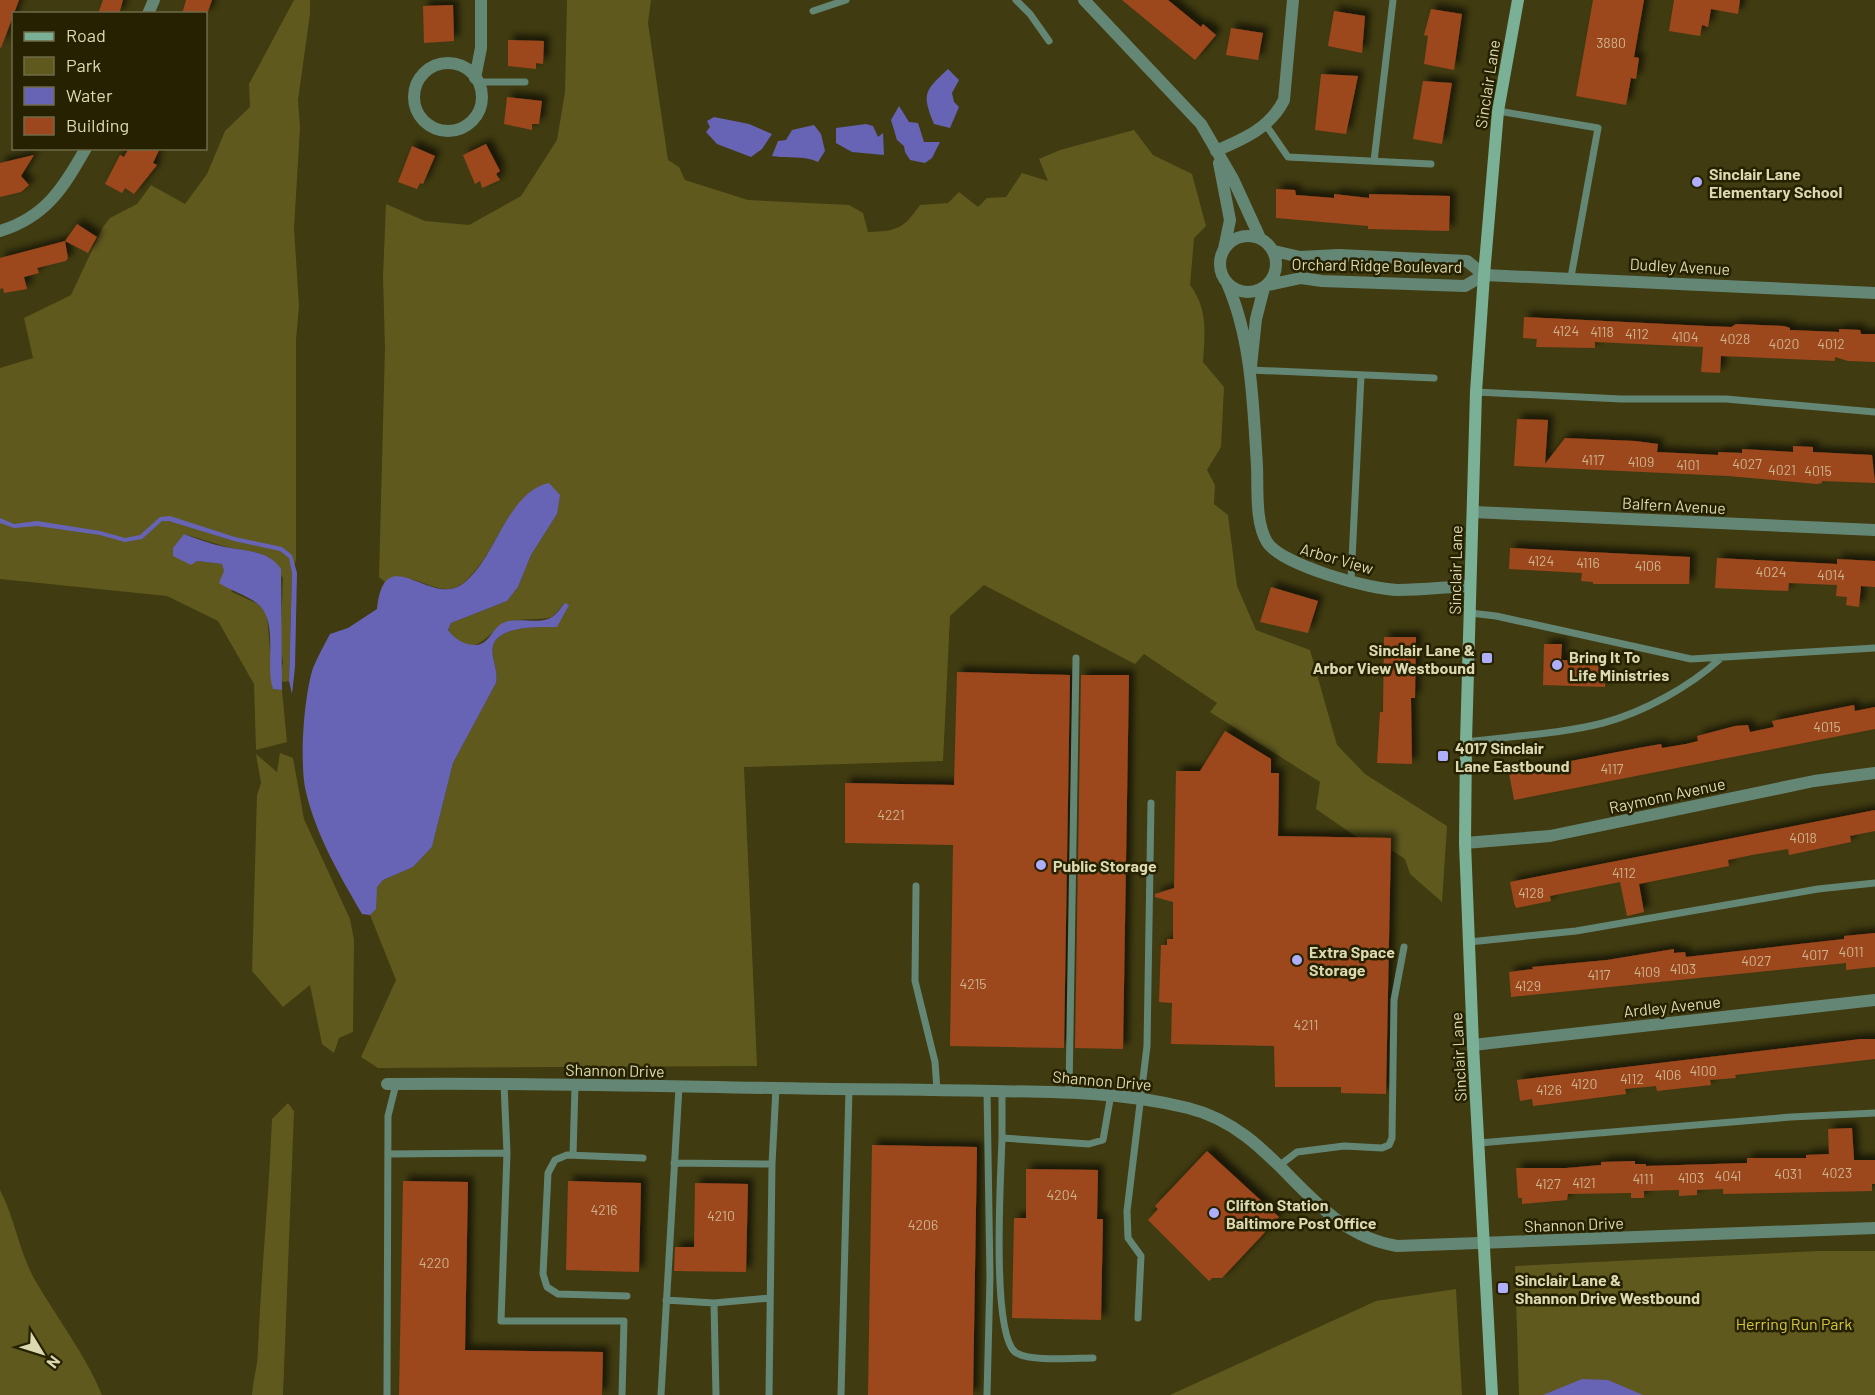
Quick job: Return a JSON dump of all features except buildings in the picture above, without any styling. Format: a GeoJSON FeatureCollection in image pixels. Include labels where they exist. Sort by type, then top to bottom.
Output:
{"type":"FeatureCollection","features":[{"type":"Feature","properties":{"kind":"main road","name":"Sinclair Lane"},"geometry":{"type":"LineString","coordinates":[[1492,1395],[1473,1045],[1465,843],[1466,742],[1476,392],[1484,275],[1498,111],[1518,0]]}},
{"type":"Feature","properties":{"kind":"street"},"geometry":{"type":"LineString","coordinates":[[477,80],[467,68],[452,63],[434,65],[423,74],[414,93],[417,112],[432,128],[446,132],[464,128],[478,114],[482,99],[477,80],[481,48],[481,0]]}},
{"type":"Feature","properties":{"kind":"street","name":"Orchard Ridge Boulevard"},"geometry":{"type":"LineString","coordinates":[[1084,0],[1201,124],[1233,179],[1260,238],[1274,251],[1300,257],[1340,255],[1467,261],[1484,275],[1465,286],[1333,282],[1301,278],[1244,292],[1227,283],[1220,267],[1230,211],[1216,151]]}},
{"type":"Feature","properties":{"kind":"street"},"geometry":{"type":"LineString","coordinates":[[1216,151],[1266,125],[1277,114],[1284,100],[1293,0]]}},
{"type":"Feature","properties":{"kind":"street"},"geometry":{"type":"LineString","coordinates":[[0,231],[18,225],[43,211],[62,187],[85,150]]}},
{"type":"Feature","properties":{"kind":"street"},"geometry":{"type":"LineString","coordinates":[[1223,251],[1228,244],[1243,236],[1260,238]]}},
{"type":"Feature","properties":{"kind":"street","name":"Orchard Ridge Boulevard"},"geometry":{"type":"LineString","coordinates":[[1266,286],[1276,269],[1274,251]]}},
{"type":"Feature","properties":{"kind":"street","name":"Dudley Avenue"},"geometry":{"type":"LineString","coordinates":[[1484,275],[1571,277],[1875,293]]}},
{"type":"Feature","properties":{"kind":"street","name":"Arbor View"},"geometry":{"type":"LineString","coordinates":[[1227,283],[1235,302],[1250,370],[1260,514],[1267,543],[1276,553],[1303,567],[1395,590],[1470,586]]}},
{"type":"Feature","properties":{"kind":"street","name":"Arbor View"},"geometry":{"type":"LineString","coordinates":[[1250,370],[1256,319],[1266,286]]}},
{"type":"Feature","properties":{"kind":"street","name":"Balfern Avenue"},"geometry":{"type":"LineString","coordinates":[[1473,512],[1875,530]]}},
{"type":"Feature","properties":{"kind":"street","name":"Raymonn Avenue"},"geometry":{"type":"LineString","coordinates":[[1465,843],[1550,836],[1814,781],[1875,773]]}},
{"type":"Feature","properties":{"kind":"street","name":"Ardley Avenue"},"geometry":{"type":"LineString","coordinates":[[1473,1045],[1875,1000]]}},
{"type":"Feature","properties":{"kind":"street","name":"Shannon Drive"},"geometry":{"type":"LineString","coordinates":[[391,1084],[1069,1092],[1140,1097],[1222,1119],[1259,1145],[1310,1198],[1341,1223],[1373,1240],[1397,1246],[1875,1228]]}},
{"type":"Feature","properties":{"kind":"lane"},"geometry":{"type":"LineString","coordinates":[[813,11],[846,0]]}},
{"type":"Feature","properties":{"kind":"lane"},"geometry":{"type":"LineString","coordinates":[[1016,0],[1030,14],[1048,41]]}},
{"type":"Feature","properties":{"kind":"lane"},"geometry":{"type":"LineString","coordinates":[[1374,161],[1394,0]]}},
{"type":"Feature","properties":{"kind":"lane"},"geometry":{"type":"LineString","coordinates":[[477,80],[525,82]]}},
{"type":"Feature","properties":{"kind":"lane"},"geometry":{"type":"LineString","coordinates":[[1498,111],[1598,128],[1571,277]]}},
{"type":"Feature","properties":{"kind":"lane"},"geometry":{"type":"LineString","coordinates":[[1266,125],[1288,157],[1431,164]]}},
{"type":"Feature","properties":{"kind":"lane"},"geometry":{"type":"LineString","coordinates":[[1250,370],[1434,378]]}},
{"type":"Feature","properties":{"kind":"lane"},"geometry":{"type":"LineString","coordinates":[[1351,580],[1361,376]]}},
{"type":"Feature","properties":{"kind":"lane"},"geometry":{"type":"LineString","coordinates":[[1476,392],[1621,399],[1726,399],[1875,412]]}},
{"type":"Feature","properties":{"kind":"lane"},"geometry":{"type":"LineString","coordinates":[[1470,614],[1496,616],[1691,660],[1875,648]]}},
{"type":"Feature","properties":{"kind":"lane"},"geometry":{"type":"LineString","coordinates":[[1069,1092],[1076,658]]}},
{"type":"Feature","properties":{"kind":"lane"},"geometry":{"type":"LineString","coordinates":[[1466,742],[1604,722],[1629,713],[1683,685],[1720,659]]}},
{"type":"Feature","properties":{"kind":"lane"},"geometry":{"type":"LineString","coordinates":[[1138,1317],[1141,1256],[1128,1238],[1127,1211],[1147,1046],[1151,804]]}},
{"type":"Feature","properties":{"kind":"lane"},"geometry":{"type":"LineString","coordinates":[[1469,942],[1576,931],[1818,889],[1875,883]]}},
{"type":"Feature","properties":{"kind":"lane"},"geometry":{"type":"LineString","coordinates":[[916,886],[915,981],[935,1062],[937,1090]]}},
{"type":"Feature","properties":{"kind":"lane"},"geometry":{"type":"LineString","coordinates":[[1280,1165],[1297,1152],[1344,1146],[1382,1148],[1389,1145],[1392,1138],[1394,1000],[1404,947]]}},
{"type":"Feature","properties":{"kind":"lane"},"geometry":{"type":"LineString","coordinates":[[387,1395],[388,1116],[391,1084]]}},
{"type":"Feature","properties":{"kind":"lane"},"geometry":{"type":"LineString","coordinates":[[504,1084],[507,1153],[501,1321],[624,1321],[622,1395]]}},
{"type":"Feature","properties":{"kind":"lane"},"geometry":{"type":"LineString","coordinates":[[573,1155],[575,1086]]}},
{"type":"Feature","properties":{"kind":"lane"},"geometry":{"type":"LineString","coordinates":[[661,1395],[680,1087]]}},
{"type":"Feature","properties":{"kind":"lane"},"geometry":{"type":"LineString","coordinates":[[769,1395],[772,1164],[776,1088]]}},
{"type":"Feature","properties":{"kind":"lane"},"geometry":{"type":"LineString","coordinates":[[841,1395],[849,1089]]}},
{"type":"Feature","properties":{"kind":"lane"},"geometry":{"type":"LineString","coordinates":[[987,1091],[990,1277],[987,1395]]}},
{"type":"Feature","properties":{"kind":"lane"},"geometry":{"type":"LineString","coordinates":[[1002,1091],[1000,1251],[1002,1309],[1008,1339],[1015,1351],[1029,1357],[1093,1358]]}},
{"type":"Feature","properties":{"kind":"lane"},"geometry":{"type":"LineString","coordinates":[[1002,1138],[1089,1144],[1103,1140],[1111,1094]]}},
{"type":"Feature","properties":{"kind":"lane"},"geometry":{"type":"LineString","coordinates":[[1479,1143],[1791,1117],[1875,1113]]}},
{"type":"Feature","properties":{"kind":"lane"},"geometry":{"type":"LineString","coordinates":[[388,1154],[507,1153]]}},
{"type":"Feature","properties":{"kind":"lane"},"geometry":{"type":"LineString","coordinates":[[627,1296],[558,1294],[548,1287],[543,1274],[548,1173],[555,1160],[573,1155],[643,1158]]}},
{"type":"Feature","properties":{"kind":"lane"},"geometry":{"type":"LineString","coordinates":[[675,1163],[772,1164]]}},
{"type":"Feature","properties":{"kind":"lane"},"geometry":{"type":"LineString","coordinates":[[666,1300],[714,1303],[770,1298]]}},
{"type":"Feature","properties":{"kind":"lane"},"geometry":{"type":"LineString","coordinates":[[714,1303],[716,1395]]}},
{"type":"Feature","properties":{"kind":"green space"},"geometry":{"type":"Polygon","coordinates":[[[294,0],[310,0],[310,14],[298,100],[300,128],[294,228],[299,306],[296,340],[296,560],[292,573],[289,681],[283,682],[280,677],[283,662],[280,645],[283,578],[269,558],[259,553],[227,547],[184,534],[197,561],[222,564],[232,592],[258,604],[267,614],[273,689],[282,690],[287,742],[256,750],[254,684],[218,621],[167,596],[0,579],[0,368],[33,358],[24,318],[71,295],[103,227],[110,218],[137,204],[151,185],[185,204],[207,174],[225,131],[250,107],[249,84],[294,0]]]}},
{"type":"Feature","properties":{"kind":"green space"},"geometry":{"type":"Polygon","coordinates":[[[567,0],[651,0],[648,23],[668,160],[679,167],[685,180],[748,200],[849,205],[863,213],[868,232],[886,231],[904,224],[920,205],[948,203],[959,192],[978,207],[987,198],[1006,197],[1022,173],[1048,181],[1039,159],[1060,150],[1134,130],[1153,155],[1192,174],[1206,226],[1194,238],[1190,285],[1203,312],[1205,331],[1203,362],[1224,387],[1221,447],[1207,470],[1215,485],[1214,504],[1228,515],[1237,586],[1256,630],[1310,650],[1337,745],[1365,774],[1447,826],[1442,902],[1410,874],[1405,859],[1391,850],[1391,839],[1358,838],[1316,809],[1320,782],[1210,712],[1217,703],[1144,654],[1135,664],[984,585],[950,616],[943,761],[744,767],[757,1066],[378,1068],[361,1057],[396,980],[370,915],[377,887],[383,880],[413,867],[432,847],[453,763],[496,683],[492,650],[497,639],[503,634],[521,629],[557,627],[565,603],[552,617],[510,622],[474,645],[467,645],[458,640],[448,630],[451,623],[507,601],[518,587],[531,555],[557,514],[505,523],[475,571],[454,588],[435,587],[406,578],[395,578],[385,582],[379,577],[386,204],[425,221],[469,225],[521,196],[557,140],[565,92],[567,0]]]}},
{"type":"Feature","properties":{"kind":"green space"},"geometry":{"type":"Polygon","coordinates":[[[280,753],[293,758],[304,819],[350,919],[354,940],[353,1032],[339,1038],[334,1053],[322,1044],[310,985],[283,1007],[252,971],[257,795],[261,783],[256,754],[277,772],[280,753]]]}},
{"type":"Feature","properties":{"kind":"green space"},"geometry":{"type":"Polygon","coordinates":[[[288,1103],[294,1111],[283,1395],[252,1395],[258,1356],[272,1119],[288,1103]]]}},
{"type":"Feature","properties":{"kind":"green space"},"geometry":{"type":"Polygon","coordinates":[[[0,1190],[35,1280],[79,1351],[102,1395],[0,1395],[0,1190]]]}},
{"type":"Feature","properties":{"kind":"green space","name":"Herring Run Park"},"geometry":{"type":"Polygon","coordinates":[[[1819,1251],[1875,1251],[1875,1395],[1519,1395],[1515,1266],[1819,1251]]]}},
{"type":"Feature","properties":{"kind":"green space"},"geometry":{"type":"Polygon","coordinates":[[[1456,1289],[1462,1395],[1170,1395],[1376,1301],[1456,1289]]]}},
{"type":"Feature","properties":{"kind":"water"},"geometry":{"type":"Polygon","coordinates":[[[948,69],[959,80],[952,93],[954,102],[959,107],[950,128],[934,124],[927,105],[927,93],[948,69]]]}},
{"type":"Feature","properties":{"kind":"water"},"geometry":{"type":"Polygon","coordinates":[[[899,106],[909,122],[918,123],[924,142],[940,142],[932,158],[925,163],[910,160],[904,146],[897,140],[891,120],[899,106]]]}},
{"type":"Feature","properties":{"kind":"water"},"geometry":{"type":"Polygon","coordinates":[[[714,117],[749,124],[772,134],[762,149],[751,157],[717,144],[706,132],[710,127],[707,121],[714,117]]]}},
{"type":"Feature","properties":{"kind":"water"},"geometry":{"type":"Polygon","coordinates":[[[866,124],[873,126],[878,137],[883,133],[884,155],[852,152],[836,143],[836,128],[866,124]]]}},
{"type":"Feature","properties":{"kind":"water"},"geometry":{"type":"Polygon","coordinates":[[[814,125],[821,134],[825,151],[818,162],[772,156],[778,141],[786,140],[792,130],[814,125]]]}},
{"type":"Feature","properties":{"kind":"water"},"geometry":{"type":"Polygon","coordinates":[[[549,483],[560,495],[557,514],[531,555],[518,587],[507,601],[451,623],[448,630],[464,643],[476,645],[484,643],[501,624],[507,621],[546,620],[554,616],[565,603],[569,605],[557,627],[511,631],[497,639],[492,650],[496,683],[453,763],[432,847],[413,867],[383,880],[377,887],[376,909],[370,915],[362,914],[322,839],[306,792],[303,764],[304,730],[307,695],[313,668],[330,634],[348,628],[377,609],[381,589],[389,579],[398,576],[435,588],[448,589],[461,585],[473,575],[483,561],[521,500],[534,489],[549,483]]]}},
{"type":"Feature","properties":{"kind":"water"},"geometry":{"type":"Polygon","coordinates":[[[170,516],[235,537],[282,547],[292,555],[297,573],[295,667],[292,694],[289,681],[292,573],[289,558],[280,551],[234,541],[169,521],[162,521],[142,539],[125,542],[100,535],[37,526],[14,528],[0,523],[0,518],[14,524],[37,521],[100,531],[125,538],[140,535],[160,517],[170,516]]]}},
{"type":"Feature","properties":{"kind":"water"},"geometry":{"type":"Polygon","coordinates":[[[184,534],[220,546],[263,555],[270,558],[281,569],[282,690],[273,689],[270,669],[270,634],[265,614],[260,606],[246,596],[219,583],[224,571],[222,564],[197,561],[191,565],[173,556],[173,548],[184,534]]]}},
{"type":"Feature","properties":{"kind":"water"},"geometry":{"type":"Polygon","coordinates":[[[1582,1379],[1608,1380],[1643,1395],[1543,1395],[1582,1379]]]}},
{"type":"Feature","properties":{"kind":"place","name":"Sinclair Lane Elementary School"},"geometry":{"type":"Point","coordinates":[1697,182]}},
{"type":"Feature","properties":{"kind":"place","name":"Sinclair Lane & Arbor View Westbound"},"geometry":{"type":"Point","coordinates":[1487,658]}},
{"type":"Feature","properties":{"kind":"place","name":"Bring It To Life Ministries"},"geometry":{"type":"Point","coordinates":[1557,665]}},
{"type":"Feature","properties":{"kind":"place","name":"4017 Sinclair Lane Eastbound"},"geometry":{"type":"Point","coordinates":[1443,756]}},
{"type":"Feature","properties":{"kind":"place","name":"Public Storage"},"geometry":{"type":"Point","coordinates":[1041,865]}},
{"type":"Feature","properties":{"kind":"place","name":"Extra Space Storage"},"geometry":{"type":"Point","coordinates":[1297,960]}},
{"type":"Feature","properties":{"kind":"place","name":"Clifton Station Baltimore Post Office"},"geometry":{"type":"Point","coordinates":[1214,1213]}},
{"type":"Feature","properties":{"kind":"place","name":"Sinclair Lane & Shannon Drive Westbound"},"geometry":{"type":"Point","coordinates":[1503,1288]}}]}
